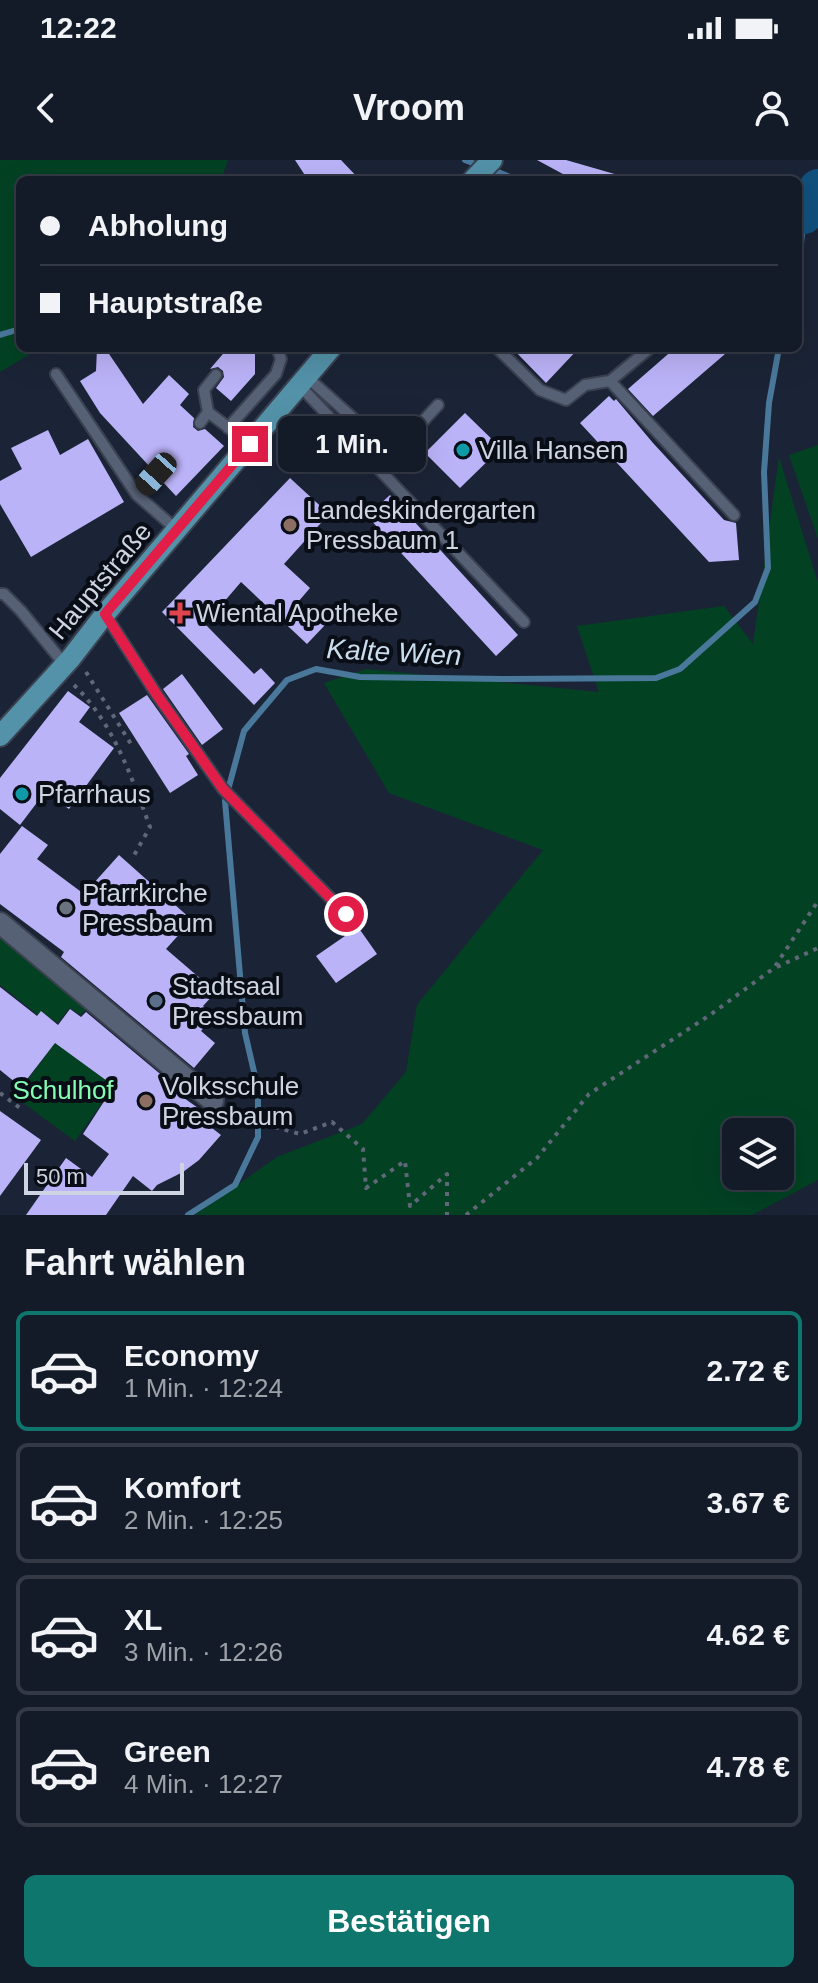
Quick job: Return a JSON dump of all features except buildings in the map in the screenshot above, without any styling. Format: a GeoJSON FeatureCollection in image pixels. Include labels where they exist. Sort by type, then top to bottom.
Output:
{"type":"FeatureCollection","features":[{"type":"Feature","properties":{"kind":"main road"},"geometry":{"type":"LineString","coordinates":[[477,176],[492,160]]}},
{"type":"Feature","properties":{"kind":"main road","name":"Hauptstraße"},"geometry":{"type":"LineString","coordinates":[[0,736],[65,665],[328,352]]}},
{"type":"Feature","properties":{"kind":"street"},"geometry":{"type":"LineString","coordinates":[[0,923],[213,1101]]}},
{"type":"Feature","properties":{"kind":"lane"},"geometry":{"type":"LineString","coordinates":[[228,428],[276,374],[281,359],[278,352]]}},
{"type":"Feature","properties":{"kind":"lane"},"geometry":{"type":"LineString","coordinates":[[501,352],[540,390],[566,400],[585,385],[610,381],[645,352]]}},
{"type":"Feature","properties":{"kind":"lane"},"geometry":{"type":"LineString","coordinates":[[56,374],[137,495],[177,530]]}},
{"type":"Feature","properties":{"kind":"lane"},"geometry":{"type":"LineString","coordinates":[[216,375],[204,390],[208,412],[250,444]]}},
{"type":"Feature","properties":{"kind":"lane"},"geometry":{"type":"LineString","coordinates":[[304,381],[373,436],[414,431],[438,405]]}},
{"type":"Feature","properties":{"kind":"lane"},"geometry":{"type":"LineString","coordinates":[[304,381],[524,622]]}},
{"type":"Feature","properties":{"kind":"lane"},"geometry":{"type":"LineString","coordinates":[[610,381],[734,515]]}},
{"type":"Feature","properties":{"kind":"lane"},"geometry":{"type":"LineString","coordinates":[[200,423],[208,412]]}},
{"type":"Feature","properties":{"kind":"lane"},"geometry":{"type":"LineString","coordinates":[[137,495],[156,474]]}},
{"type":"Feature","properties":{"kind":"lane"},"geometry":{"type":"LineString","coordinates":[[0,594],[4,594],[21,611],[65,665]]}},
{"type":"Feature","properties":{"kind":"lane"},"geometry":{"type":"LineString","coordinates":[[105,614],[223,789],[346,914]]}},
{"type":"Feature","properties":{"kind":"path"},"geometry":{"type":"LineString","coordinates":[[65,665],[90,676],[131,744]]}},
{"type":"Feature","properties":{"kind":"path"},"geometry":{"type":"LineString","coordinates":[[65,665],[94,704],[122,752],[150,827],[133,857]]}},
{"type":"Feature","properties":{"kind":"path"},"geometry":{"type":"LineString","coordinates":[[774,968],[818,901]]}},
{"type":"Feature","properties":{"kind":"path"},"geometry":{"type":"LineString","coordinates":[[466,1215],[537,1158],[589,1094],[710,1015],[774,968],[818,948]]}},
{"type":"Feature","properties":{"kind":"path"},"geometry":{"type":"LineString","coordinates":[[0,1093],[24,1111]]}},
{"type":"Feature","properties":{"kind":"path"},"geometry":{"type":"LineString","coordinates":[[245,1126],[275,1127],[300,1134],[332,1122],[363,1149],[366,1188],[405,1161],[410,1206],[447,1174],[447,1215]]}},
{"type":"Feature","properties":{"kind":"green space"},"geometry":{"type":"Polygon","coordinates":[[[0,160],[228,160],[222,176],[16,176],[16,352],[33,352],[0,372],[0,160]]]}},
{"type":"Feature","properties":{"kind":"green space"},"geometry":{"type":"Polygon","coordinates":[[[818,445],[818,539],[789,455],[818,445]]]}},
{"type":"Feature","properties":{"kind":"green space"},"geometry":{"type":"Polygon","coordinates":[[[779,457],[818,583],[818,1180],[752,1215],[195,1215],[277,1157],[362,1124],[406,1072],[417,1005],[543,850],[389,793],[324,683],[366,669],[599,692],[577,626],[724,606],[753,644],[779,457]]]}},
{"type":"Feature","properties":{"kind":"green space"},"geometry":{"type":"Polygon","coordinates":[[[0,930],[19,944],[10,956],[19,946],[89,1005],[81,1015],[69,1008],[58,1023],[41,1012],[38,1015],[0,985],[0,930]]]}},
{"type":"Feature","properties":{"kind":"green space","name":"Schulhof"},"geometry":{"type":"Polygon","coordinates":[[[55,1043],[114,1086],[75,1141],[15,1097],[55,1043]]]}},
{"type":"Feature","properties":{"kind":"waterway"},"geometry":{"type":"LineString","coordinates":[[465,160],[480,166]]}},
{"type":"Feature","properties":{"kind":"waterway"},"geometry":{"type":"LineString","coordinates":[[491,169],[508,176]]}},
{"type":"Feature","properties":{"kind":"waterway"},"geometry":{"type":"LineString","coordinates":[[804,215],[818,188]]}},
{"type":"Feature","properties":{"kind":"waterway","name":"Kalte Wien"},"geometry":{"type":"LineString","coordinates":[[802,215],[802,234]]}},
{"type":"Feature","properties":{"kind":"waterway"},"geometry":{"type":"LineString","coordinates":[[0,335],[16,330]]}},
{"type":"Feature","properties":{"kind":"waterway","name":"Kalte Wien"},"geometry":{"type":"LineString","coordinates":[[188,1215],[235,1185],[258,1137],[258,1089],[245,1033],[225,801],[244,731],[287,680],[316,669],[360,677],[503,679],[656,678],[680,669],[755,602],[768,568],[764,472],[769,403],[778,352]]}},
{"type":"Feature","properties":{"kind":"place","name":"Villa Hansen"},"geometry":{"type":"Point","coordinates":[463,450]}},
{"type":"Feature","properties":{"kind":"place","name":"Landeskindergarten Pressbaum 1"},"geometry":{"type":"Point","coordinates":[290,525]}},
{"type":"Feature","properties":{"kind":"place","name":"Wiental Apotheke"},"geometry":{"type":"Point","coordinates":[180,613]}},
{"type":"Feature","properties":{"kind":"place","name":"Pfarrhaus"},"geometry":{"type":"Point","coordinates":[22,794]}},
{"type":"Feature","properties":{"kind":"place","name":"Pfarrkirche Pressbaum"},"geometry":{"type":"Point","coordinates":[66,908]}},
{"type":"Feature","properties":{"kind":"place","name":"Stadtsaal Pressbaum"},"geometry":{"type":"Point","coordinates":[156,1001]}},
{"type":"Feature","properties":{"kind":"place","name":"Volksschule Pressbaum"},"geometry":{"type":"Point","coordinates":[146,1101]}},
{"type":"Feature","properties":{"kind":"route"},"geometry":{"type":"LineString","coordinates":[[250,444],[105,614],[223,789],[346,914]]}}]}
